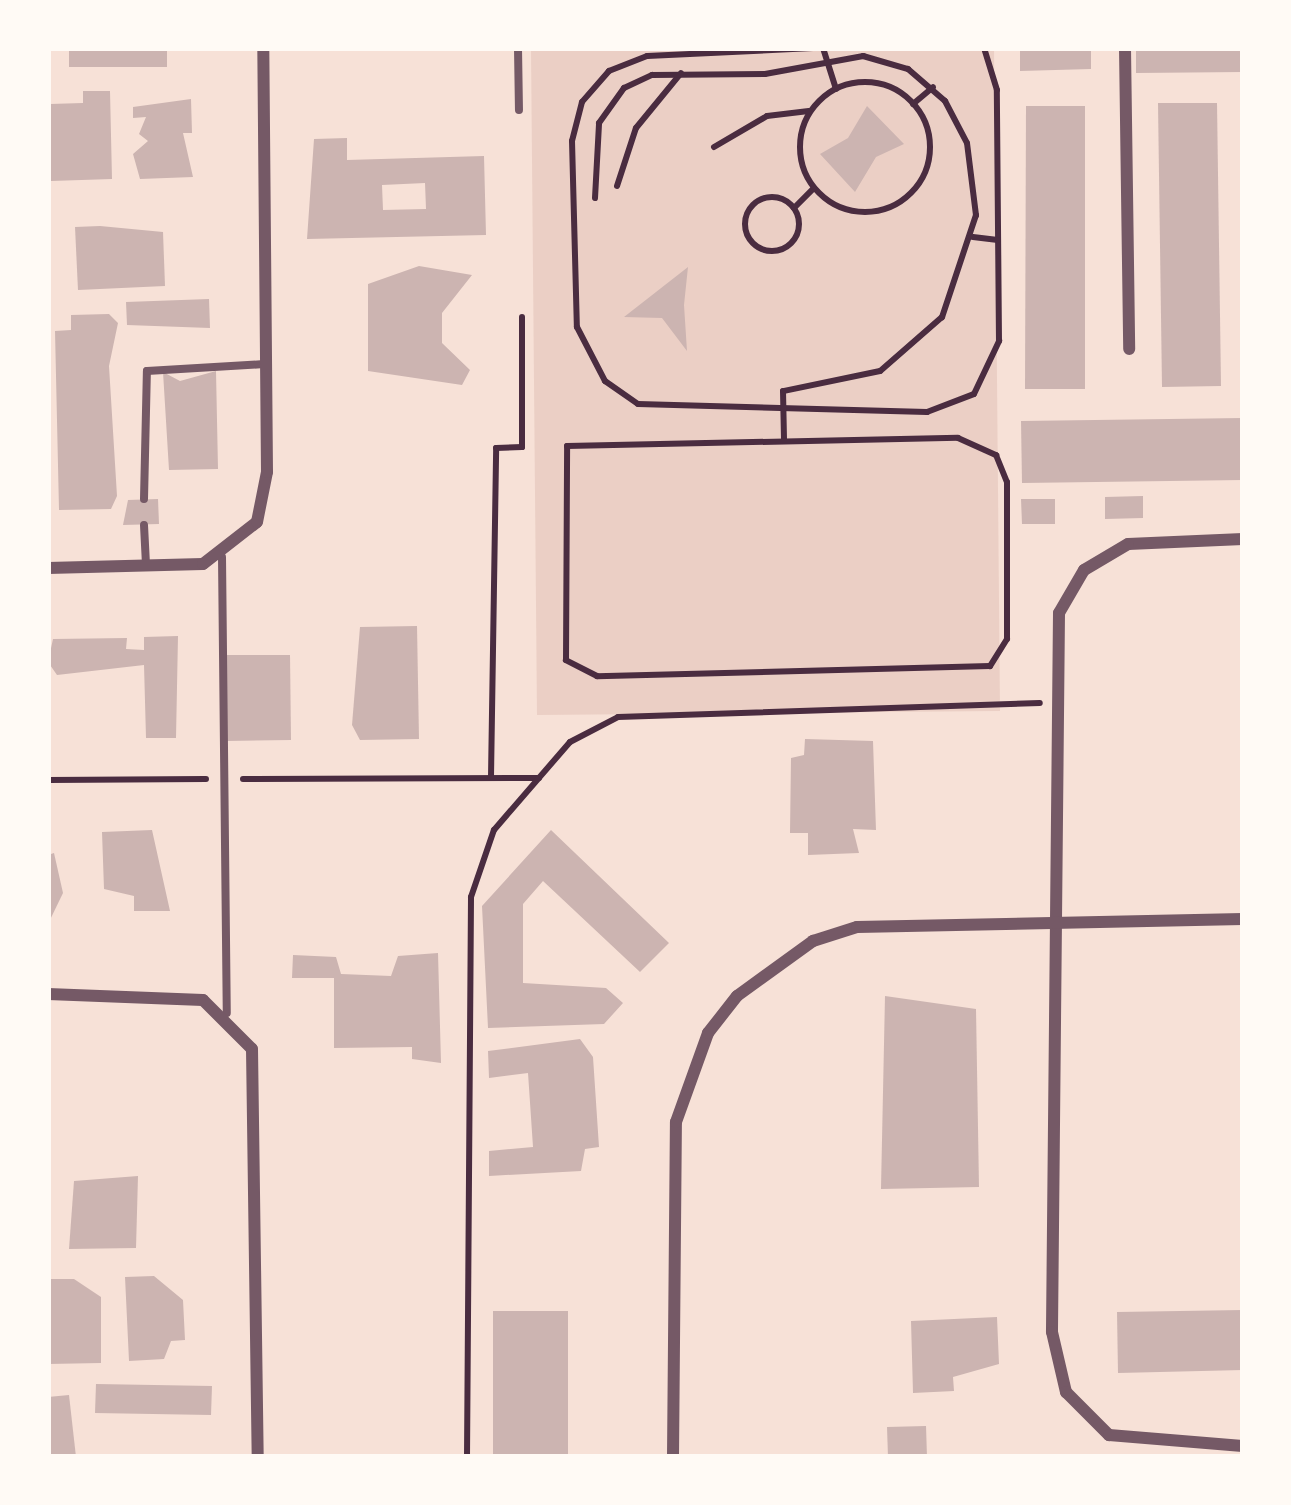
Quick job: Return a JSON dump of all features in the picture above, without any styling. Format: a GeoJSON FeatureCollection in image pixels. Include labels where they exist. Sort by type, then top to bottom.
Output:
{"type":"FeatureCollection","features":[{"type":"Feature","properties":{"kind":"street"},"geometry":{"type":"LineString","coordinates":[[48,568],[146,568],[222,557],[266,498],[263,48]]}},
{"type":"Feature","properties":{"kind":"street"},"geometry":{"type":"LineString","coordinates":[[1125,48],[1129,349]]}},
{"type":"Feature","properties":{"kind":"street"},"geometry":{"type":"LineString","coordinates":[[1243,539],[1128,544],[1084,570],[1059,613],[1055,1363],[1084,1416],[1109,1435],[1243,1446]]}},
{"type":"Feature","properties":{"kind":"street"},"geometry":{"type":"LineString","coordinates":[[674,1457],[674,1168],[688,1076],[737,996],[772,965],[835,934],[904,921],[1243,919]]}},
{"type":"Feature","properties":{"kind":"street"},"geometry":{"type":"LineString","coordinates":[[48,994],[176,995],[227,1013],[256,1070],[258,1457]]}},
{"type":"Feature","properties":{"kind":"lane"},"geometry":{"type":"LineString","coordinates":[[518,48],[519,110]]}},
{"type":"Feature","properties":{"kind":"lane"},"geometry":{"type":"LineString","coordinates":[[144,499],[147,370],[266,364]]}},
{"type":"Feature","properties":{"kind":"lane"},"geometry":{"type":"LineString","coordinates":[[144,525],[146,568]]}},
{"type":"Feature","properties":{"kind":"lane"},"geometry":{"type":"LineString","coordinates":[[222,557],[227,1013]]}},
{"type":"Feature","properties":{"kind":"path"},"geometry":{"type":"LineString","coordinates":[[813,48],[627,61],[582,102],[572,141],[575,307],[592,365],[657,410],[784,416],[927,412],[974,394],[999,341],[996,76],[984,48]]}},
{"type":"Feature","properties":{"kind":"path"},"geometry":{"type":"LineString","coordinates":[[823,48],[824,64],[836,88]]}},
{"type":"Feature","properties":{"kind":"path"},"geometry":{"type":"LineString","coordinates":[[595,198],[605,110],[637,80],[886,59],[933,87],[968,143],[976,202],[974,237],[942,317],[915,348],[859,380],[783,391],[784,439]]}},
{"type":"Feature","properties":{"kind":"path"},"geometry":{"type":"LineString","coordinates":[[617,186],[636,128],[681,73]]}},
{"type":"Feature","properties":{"kind":"path"},"geometry":{"type":"LineString","coordinates":[[869,82],[914,104],[929,152],[906,197],[858,212],[814,188],[800,142],[811,110],[836,88],[869,82]]}},
{"type":"Feature","properties":{"kind":"path"},"geometry":{"type":"LineString","coordinates":[[914,104],[933,87]]}},
{"type":"Feature","properties":{"kind":"path"},"geometry":{"type":"LineString","coordinates":[[714,147],[767,116],[811,110]]}},
{"type":"Feature","properties":{"kind":"path"},"geometry":{"type":"LineString","coordinates":[[794,208],[756,201],[749,239],[788,246],[794,208],[814,188]]}},
{"type":"Feature","properties":{"kind":"path"},"geometry":{"type":"LineString","coordinates":[[976,202],[997,202]]}},
{"type":"Feature","properties":{"kind":"path"},"geometry":{"type":"LineString","coordinates":[[974,237],[998,240]]}},
{"type":"Feature","properties":{"kind":"path"},"geometry":{"type":"LineString","coordinates":[[491,778],[496,448],[522,447],[522,316]]}},
{"type":"Feature","properties":{"kind":"path"},"geometry":{"type":"LineString","coordinates":[[958,438],[996,455],[1007,482],[999,659],[970,673],[574,668],[559,638],[567,446],[784,439],[958,438]]}},
{"type":"Feature","properties":{"kind":"path"},"geometry":{"type":"LineString","coordinates":[[467,1457],[471,897],[494,830],[539,778],[593,728],[644,712],[1056,702]]}},
{"type":"Feature","properties":{"kind":"path"},"geometry":{"type":"LineString","coordinates":[[48,780],[539,778]]}},
{"type":"Feature","properties":{"kind":"shaded area"},"geometry":{"type":"Polygon","coordinates":[[[531,48],[994,48],[1000,711],[537,715],[531,48]]]}},
{"type":"Feature","properties":{"kind":"building"},"geometry":{"type":"Polygon","coordinates":[[[69,48],[167,48],[167,67],[69,67],[69,48]]]}},
{"type":"Feature","properties":{"kind":"building"},"geometry":{"type":"Polygon","coordinates":[[[1020,48],[1091,48],[1091,69],[1020,71],[1020,48]]]}},
{"type":"Feature","properties":{"kind":"building"},"geometry":{"type":"Polygon","coordinates":[[[1136,48],[1243,48],[1243,72],[1136,73],[1136,48]]]}},
{"type":"Feature","properties":{"kind":"building"},"geometry":{"type":"Polygon","coordinates":[[[83,91],[110,91],[112,179],[51,181],[50,104],[83,103],[83,91]]]}},
{"type":"Feature","properties":{"kind":"building"},"geometry":{"type":"Polygon","coordinates":[[[191,99],[192,133],[183,133],[193,177],[140,179],[133,154],[148,141],[139,134],[146,117],[133,118],[133,107],[191,99]]]}},
{"type":"Feature","properties":{"kind":"building"},"geometry":{"type":"Polygon","coordinates":[[[1158,103],[1217,103],[1221,386],[1162,387],[1158,103]]]}},
{"type":"Feature","properties":{"kind":"building"},"geometry":{"type":"Polygon","coordinates":[[[867,106],[904,144],[876,157],[855,192],[820,154],[848,138],[867,106]]]}},
{"type":"Feature","properties":{"kind":"building"},"geometry":{"type":"Polygon","coordinates":[[[1026,106],[1085,106],[1085,389],[1025,389],[1026,106]]]}},
{"type":"Feature","properties":{"kind":"building"},"geometry":{"type":"Polygon","coordinates":[[[347,138],[347,160],[484,156],[486,235],[307,239],[314,139],[347,138]],[[425,183],[382,185],[383,210],[426,209],[425,183]]]}},
{"type":"Feature","properties":{"kind":"building"},"geometry":{"type":"Polygon","coordinates":[[[75,227],[163,232],[165,286],[78,290],[75,227]]]}},
{"type":"Feature","properties":{"kind":"building"},"geometry":{"type":"Polygon","coordinates":[[[419,266],[472,275],[442,313],[442,343],[470,370],[462,385],[368,371],[368,284],[419,266]]]}},
{"type":"Feature","properties":{"kind":"building"},"geometry":{"type":"Polygon","coordinates":[[[688,267],[687,351],[662,318],[624,317],[688,267]]]}},
{"type":"Feature","properties":{"kind":"building"},"geometry":{"type":"Polygon","coordinates":[[[209,299],[210,328],[127,325],[126,302],[209,299]]]}},
{"type":"Feature","properties":{"kind":"building"},"geometry":{"type":"Polygon","coordinates":[[[109,314],[118,323],[109,366],[117,496],[111,509],[59,510],[55,331],[71,330],[71,315],[109,314]]]}},
{"type":"Feature","properties":{"kind":"building"},"geometry":{"type":"Polygon","coordinates":[[[216,371],[218,469],[169,470],[163,372],[180,381],[216,371]]]}},
{"type":"Feature","properties":{"kind":"building"},"geometry":{"type":"Polygon","coordinates":[[[1243,418],[1243,480],[1022,483],[1021,421],[1243,418]]]}},
{"type":"Feature","properties":{"kind":"building"},"geometry":{"type":"Polygon","coordinates":[[[1143,496],[1143,518],[1105,519],[1105,497],[1143,496]]]}},
{"type":"Feature","properties":{"kind":"building"},"geometry":{"type":"Polygon","coordinates":[[[158,499],[159,524],[123,525],[128,500],[158,499]]]}},
{"type":"Feature","properties":{"kind":"building"},"geometry":{"type":"Polygon","coordinates":[[[1021,499],[1055,499],[1055,524],[1022,524],[1021,499]]]}},
{"type":"Feature","properties":{"kind":"building"},"geometry":{"type":"Polygon","coordinates":[[[417,626],[419,739],[360,740],[352,725],[360,627],[417,626]]]}},
{"type":"Feature","properties":{"kind":"building"},"geometry":{"type":"Polygon","coordinates":[[[178,636],[176,738],[146,738],[144,665],[57,675],[48,662],[53,639],[127,638],[126,649],[144,650],[144,637],[178,636]]]}},
{"type":"Feature","properties":{"kind":"building"},"geometry":{"type":"Polygon","coordinates":[[[225,655],[290,655],[291,740],[226,741],[225,655]]]}},
{"type":"Feature","properties":{"kind":"building"},"geometry":{"type":"Polygon","coordinates":[[[805,739],[873,741],[876,830],[853,829],[859,853],[808,855],[808,833],[790,833],[791,758],[804,755],[805,739]]]}},
{"type":"Feature","properties":{"kind":"building"},"geometry":{"type":"Polygon","coordinates":[[[152,830],[170,911],[134,911],[134,896],[104,889],[102,832],[152,830]]]}},
{"type":"Feature","properties":{"kind":"building"},"geometry":{"type":"Polygon","coordinates":[[[551,830],[669,943],[640,972],[543,881],[523,904],[523,983],[606,988],[623,1003],[604,1024],[488,1028],[482,906],[551,830]]]}},
{"type":"Feature","properties":{"kind":"building"},"geometry":{"type":"Polygon","coordinates":[[[54,853],[63,893],[48,924],[48,855],[54,853]]]}},
{"type":"Feature","properties":{"kind":"building"},"geometry":{"type":"Polygon","coordinates":[[[438,953],[441,1063],[412,1059],[412,1047],[334,1048],[334,978],[292,978],[293,955],[336,957],[341,974],[391,976],[398,956],[438,953]]]}},
{"type":"Feature","properties":{"kind":"building"},"geometry":{"type":"Polygon","coordinates":[[[885,996],[976,1009],[979,1187],[881,1189],[885,996]]]}},
{"type":"Feature","properties":{"kind":"building"},"geometry":{"type":"Polygon","coordinates":[[[580,1039],[593,1057],[599,1147],[585,1149],[581,1171],[489,1176],[489,1151],[533,1147],[528,1073],[489,1078],[488,1051],[580,1039]]]}},
{"type":"Feature","properties":{"kind":"building"},"geometry":{"type":"Polygon","coordinates":[[[138,1176],[136,1248],[69,1249],[74,1181],[138,1176]]]}},
{"type":"Feature","properties":{"kind":"building"},"geometry":{"type":"Polygon","coordinates":[[[154,1276],[183,1300],[185,1340],[171,1341],[164,1359],[129,1361],[125,1277],[154,1276]]]}},
{"type":"Feature","properties":{"kind":"building"},"geometry":{"type":"Polygon","coordinates":[[[48,1279],[74,1279],[101,1297],[101,1363],[48,1364],[48,1279]]]}},
{"type":"Feature","properties":{"kind":"building"},"geometry":{"type":"Polygon","coordinates":[[[1243,1310],[1243,1370],[1118,1373],[1117,1312],[1243,1310]]]}},
{"type":"Feature","properties":{"kind":"building"},"geometry":{"type":"Polygon","coordinates":[[[493,1311],[568,1311],[568,1457],[493,1457],[493,1311]]]}},
{"type":"Feature","properties":{"kind":"building"},"geometry":{"type":"Polygon","coordinates":[[[997,1317],[999,1364],[953,1377],[954,1391],[913,1393],[911,1321],[997,1317]]]}},
{"type":"Feature","properties":{"kind":"building"},"geometry":{"type":"Polygon","coordinates":[[[96,1384],[212,1386],[211,1415],[95,1413],[96,1384]]]}},
{"type":"Feature","properties":{"kind":"building"},"geometry":{"type":"Polygon","coordinates":[[[69,1395],[76,1457],[48,1457],[48,1397],[69,1395]]]}},
{"type":"Feature","properties":{"kind":"building"},"geometry":{"type":"Polygon","coordinates":[[[926,1426],[927,1457],[888,1457],[887,1427],[926,1426]]]}}]}
